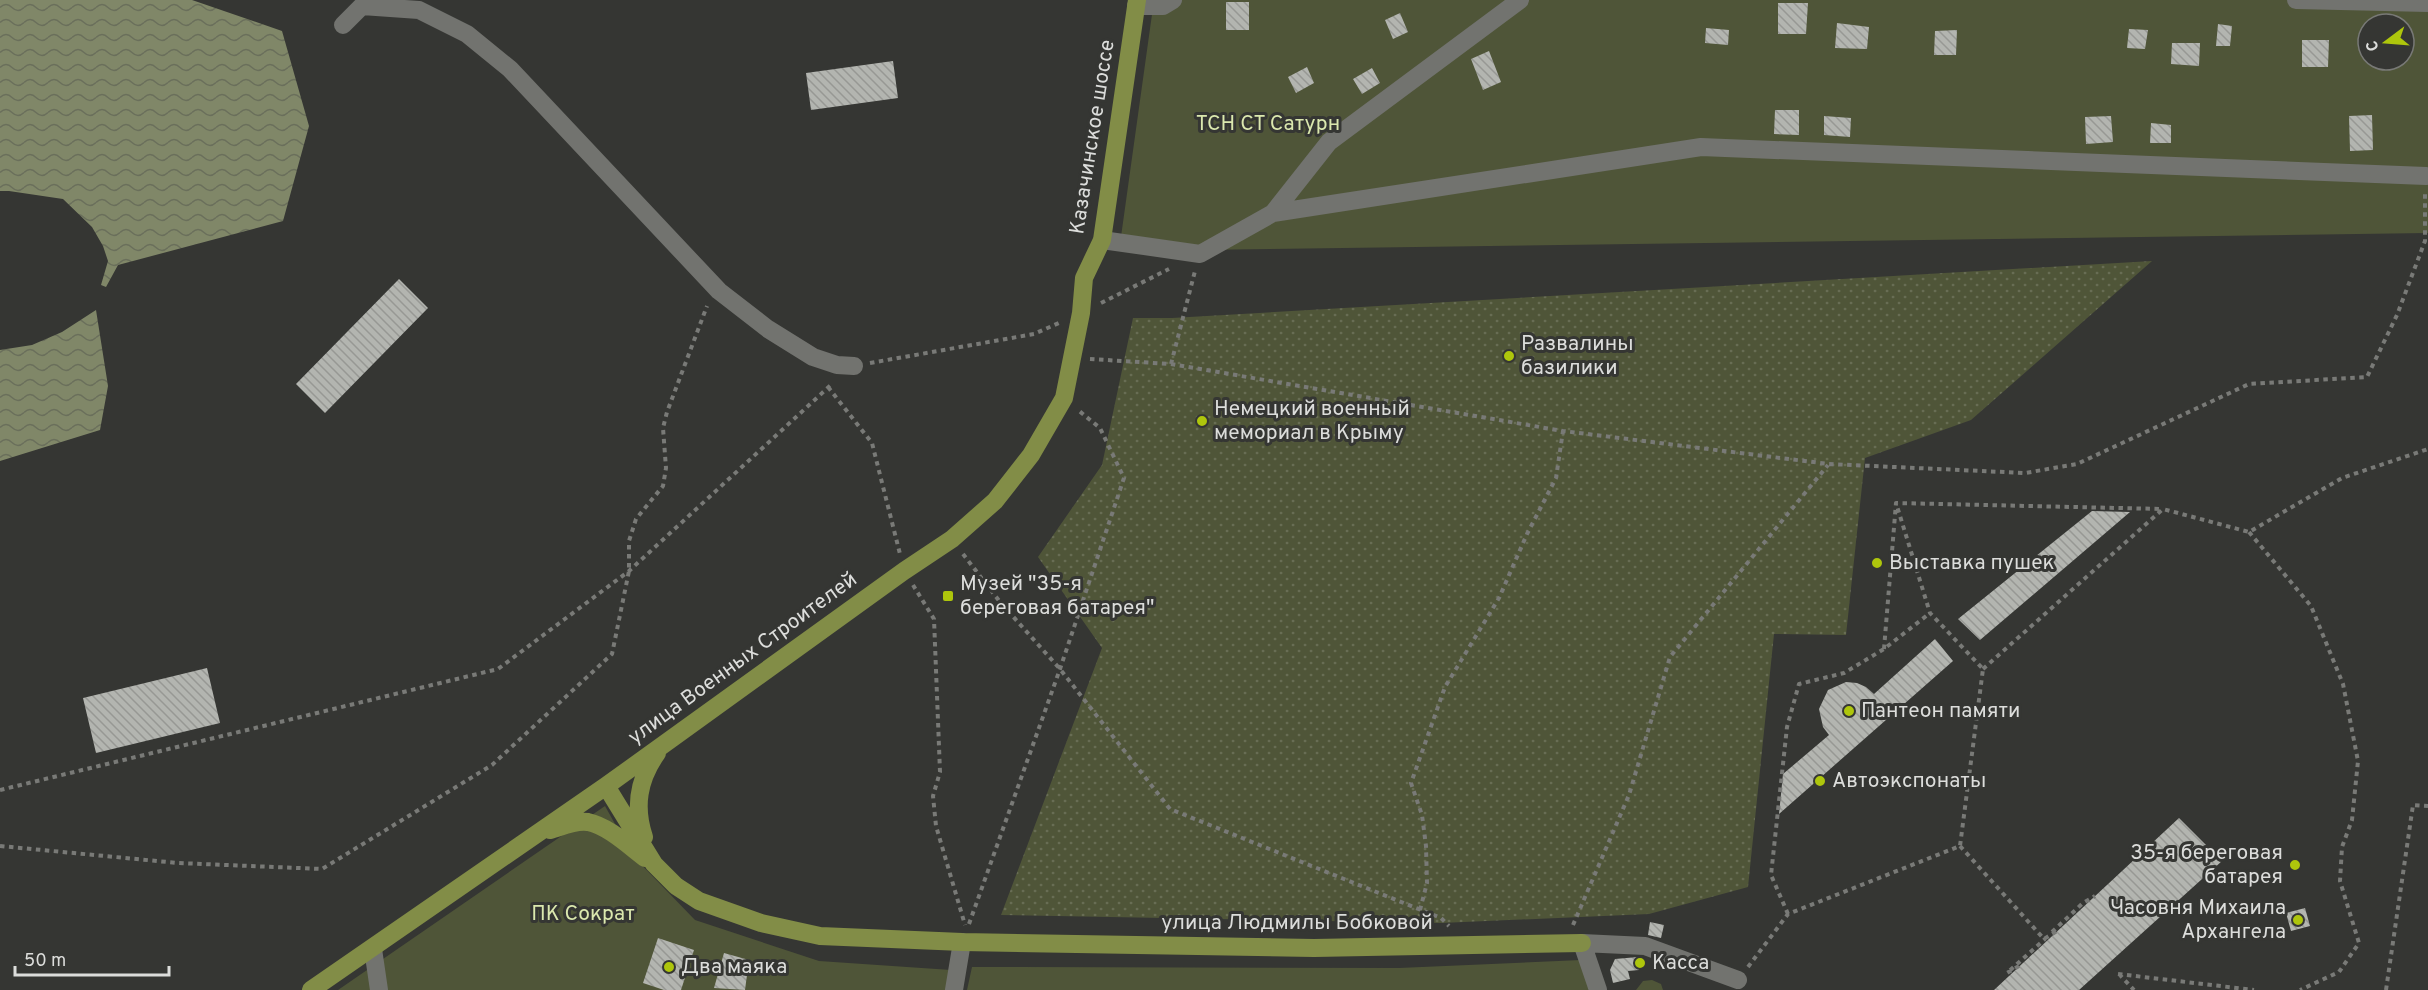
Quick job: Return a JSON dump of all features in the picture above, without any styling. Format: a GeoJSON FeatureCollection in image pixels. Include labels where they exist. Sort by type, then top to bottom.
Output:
{"type":"FeatureCollection","features":[{"type":"Feature","properties":{"kind":"main road","name":"Казачинское шоссе"},"geometry":{"type":"LineString","coordinates":[[1084,278],[1102,240],[1137,3]]}},
{"type":"Feature","properties":{"kind":"main road","name":"улица Военных Строителей"},"geometry":{"type":"LineString","coordinates":[[311,990],[606,786],[904,571],[952,539],[995,501],[1031,455],[1064,398],[1081,313],[1084,278]]}},
{"type":"Feature","properties":{"kind":"main road"},"geometry":{"type":"LineString","coordinates":[[654,864],[643,835],[637,803],[641,780],[664,744]]}},
{"type":"Feature","properties":{"kind":"main road","name":"улица Людмилы Бобковой"},"geometry":{"type":"LineString","coordinates":[[606,786],[654,864],[676,886],[699,901],[761,923],[820,936],[962,942],[1314,948],[1582,943]]}},
{"type":"Feature","properties":{"kind":"main road"},"geometry":{"type":"LineString","coordinates":[[534,836],[571,824],[587,822],[616,837],[654,864]]}},
{"type":"Feature","properties":{"kind":"street"},"geometry":{"type":"LineString","coordinates":[[1137,3],[1163,6],[1173,0]]}},
{"type":"Feature","properties":{"kind":"street"},"geometry":{"type":"LineString","coordinates":[[1273,213],[1329,142],[1520,0]]}},
{"type":"Feature","properties":{"kind":"street"},"geometry":{"type":"LineString","coordinates":[[2296,0],[2428,3]]}},
{"type":"Feature","properties":{"kind":"street"},"geometry":{"type":"LineString","coordinates":[[343,24],[362,6],[419,10],[467,34],[510,69],[711,282],[744,312],[813,357],[837,365],[854,366]]}},
{"type":"Feature","properties":{"kind":"street"},"geometry":{"type":"LineString","coordinates":[[1102,240],[1200,254],[1273,213],[1701,147],[2426,176]]}},
{"type":"Feature","properties":{"kind":"street"},"geometry":{"type":"LineString","coordinates":[[954,990],[962,942]]}},
{"type":"Feature","properties":{"kind":"street"},"geometry":{"type":"LineString","coordinates":[[1598,990],[1582,943],[1645,946],[1738,980]]}},
{"type":"Feature","properties":{"kind":"street"},"geometry":{"type":"LineString","coordinates":[[373,949],[380,990]]}},
{"type":"Feature","properties":{"kind":"path"},"geometry":{"type":"LineString","coordinates":[[1073,358],[1171,364],[1563,431],[1828,464],[2025,473],[2077,464],[2249,384],[2367,377],[2397,315],[2425,241],[2426,176]]}},
{"type":"Feature","properties":{"kind":"path"},"geometry":{"type":"LineString","coordinates":[[1171,364],[1200,254]]}},
{"type":"Feature","properties":{"kind":"path"},"geometry":{"type":"LineString","coordinates":[[0,790],[498,669],[629,571],[828,387],[854,366],[1034,334],[1170,268]]}},
{"type":"Feature","properties":{"kind":"path"},"geometry":{"type":"LineString","coordinates":[[0,846],[178,862],[322,869],[492,765],[612,654],[629,571],[629,541],[636,519],[663,486],[666,468],[663,428],[666,412],[702,322],[711,282]]}},
{"type":"Feature","properties":{"kind":"path"},"geometry":{"type":"LineString","coordinates":[[828,387],[872,443],[904,571],[934,619],[940,771],[933,795],[936,826],[967,930],[1060,669],[1124,478],[1100,428],[1064,398]]}},
{"type":"Feature","properties":{"kind":"path"},"geometry":{"type":"LineString","coordinates":[[1420,910],[1427,883],[1426,846],[1422,815],[1411,783],[1445,687],[1499,598],[1527,534],[1556,478],[1563,431]]}},
{"type":"Feature","properties":{"kind":"path"},"geometry":{"type":"LineString","coordinates":[[2250,532],[2342,478],[2428,449]]}},
{"type":"Feature","properties":{"kind":"path"},"geometry":{"type":"LineString","coordinates":[[1573,925],[1629,795],[1670,657],[1828,464]]}},
{"type":"Feature","properties":{"kind":"path"},"geometry":{"type":"LineString","coordinates":[[1896,503],[2163,509],[2250,532],[2311,606],[2343,684],[2358,761],[2352,820],[2342,848],[2340,880],[2359,943],[2339,972],[2300,990]]}},
{"type":"Feature","properties":{"kind":"path"},"geometry":{"type":"LineString","coordinates":[[1896,503],[1930,613],[1983,669]]}},
{"type":"Feature","properties":{"kind":"path"},"geometry":{"type":"LineString","coordinates":[[1884,649],[1896,503]]}},
{"type":"Feature","properties":{"kind":"path"},"geometry":{"type":"LineString","coordinates":[[2044,939],[1960,846],[1983,669],[2163,509]]}},
{"type":"Feature","properties":{"kind":"path"},"geometry":{"type":"LineString","coordinates":[[952,539],[999,602],[1060,669],[1170,809],[1441,918],[1452,929]]}},
{"type":"Feature","properties":{"kind":"path"},"geometry":{"type":"LineString","coordinates":[[1788,914],[1771,875],[1787,727],[1799,684],[1844,673],[1884,649],[1930,613]]}},
{"type":"Feature","properties":{"kind":"path"},"geometry":{"type":"LineString","coordinates":[[2386,990],[2413,805],[2428,806]]}},
{"type":"Feature","properties":{"kind":"path"},"geometry":{"type":"LineString","coordinates":[[1738,980],[1788,914],[1960,846]]}},
{"type":"Feature","properties":{"kind":"path"},"geometry":{"type":"LineString","coordinates":[[2019,966],[2007,974],[2083,903],[2095,896]]}},
{"type":"Feature","properties":{"kind":"path"},"geometry":{"type":"LineString","coordinates":[[2044,939],[2057,931]]}},
{"type":"Feature","properties":{"kind":"path"},"geometry":{"type":"LineString","coordinates":[[2134,990],[2118,974],[2254,990]]}},
{"type":"Feature","properties":{"kind":"green space","name":"ТСН СТ Сатурн"},"geometry":{"type":"Polygon","coordinates":[[[1154,0],[2428,0],[2428,233],[1119,251],[1154,0]]]}},
{"type":"Feature","properties":{"kind":"green space"},"geometry":{"type":"Polygon","coordinates":[[[2152,261],[1971,420],[1865,458],[1846,635],[1774,634],[1748,887],[1649,914],[1441,923],[1001,915],[1102,648],[1038,557],[1102,465],[1133,318],[1172,318],[2152,261]]]}},
{"type":"Feature","properties":{"kind":"green space","name":"ПК Сократ"},"geometry":{"type":"Polygon","coordinates":[[[605,806],[633,856],[695,920],[819,961],[951,970],[946,990],[338,990],[605,806]]]}},
{"type":"Feature","properties":{"kind":"green space"},"geometry":{"type":"Polygon","coordinates":[[[1581,960],[1589,990],[967,990],[972,967],[1399,968],[1581,960]]]}},
{"type":"Feature","properties":{"kind":"green space"},"geometry":{"type":"Polygon","coordinates":[[[1652,980],[1661,984],[1663,990],[1636,990],[1643,981],[1652,980]]]}},
{"type":"Feature","properties":{"kind":"water"},"geometry":{"type":"Polygon","coordinates":[[[0,0],[192,0],[282,31],[309,126],[283,221],[118,265],[106,287],[101,285],[108,261],[103,246],[92,227],[63,199],[0,191],[0,0]]]}},
{"type":"Feature","properties":{"kind":"water"},"geometry":{"type":"Polygon","coordinates":[[[96,310],[108,386],[100,430],[0,461],[0,350],[32,345],[62,332],[96,310]]]}},
{"type":"Feature","properties":{"kind":"building"},"geometry":{"type":"Polygon","coordinates":[[[1226,2],[1249,2],[1249,30],[1226,30],[1226,2]]]}},
{"type":"Feature","properties":{"kind":"building"},"geometry":{"type":"Polygon","coordinates":[[[1778,3],[1808,3],[1806,34],[1778,34],[1778,3]]]}},
{"type":"Feature","properties":{"kind":"building"},"geometry":{"type":"Polygon","coordinates":[[[1400,13],[1408,32],[1393,39],[1385,20],[1400,13]]]}},
{"type":"Feature","properties":{"kind":"building"},"geometry":{"type":"Polygon","coordinates":[[[1837,23],[1869,27],[1867,49],[1835,48],[1837,23]]]}},
{"type":"Feature","properties":{"kind":"building"},"geometry":{"type":"Polygon","coordinates":[[[2218,24],[2232,26],[2230,46],[2216,46],[2218,24]]]}},
{"type":"Feature","properties":{"kind":"building"},"geometry":{"type":"Polygon","coordinates":[[[1706,28],[1729,30],[1728,45],[1705,43],[1706,28]]]}},
{"type":"Feature","properties":{"kind":"building"},"geometry":{"type":"Polygon","coordinates":[[[2129,29],[2148,30],[2145,49],[2127,48],[2129,29]]]}},
{"type":"Feature","properties":{"kind":"building"},"geometry":{"type":"Polygon","coordinates":[[[1957,30],[1956,55],[1934,55],[1935,31],[1957,30]]]}},
{"type":"Feature","properties":{"kind":"building"},"geometry":{"type":"Polygon","coordinates":[[[2302,40],[2329,40],[2328,67],[2302,67],[2302,40]]]}},
{"type":"Feature","properties":{"kind":"building"},"geometry":{"type":"Polygon","coordinates":[[[2172,43],[2200,43],[2199,66],[2171,64],[2172,43]]]}},
{"type":"Feature","properties":{"kind":"building"},"geometry":{"type":"Polygon","coordinates":[[[1489,51],[1501,82],[1483,90],[1471,59],[1489,51]]]}},
{"type":"Feature","properties":{"kind":"building"},"geometry":{"type":"Polygon","coordinates":[[[893,61],[898,98],[811,110],[806,73],[893,61]]]}},
{"type":"Feature","properties":{"kind":"building"},"geometry":{"type":"Polygon","coordinates":[[[1307,67],[1314,83],[1296,93],[1288,77],[1307,67]]]}},
{"type":"Feature","properties":{"kind":"building"},"geometry":{"type":"Polygon","coordinates":[[[1372,68],[1380,83],[1362,94],[1353,79],[1372,68]]]}},
{"type":"Feature","properties":{"kind":"building"},"geometry":{"type":"Polygon","coordinates":[[[1775,110],[1799,110],[1799,135],[1774,134],[1775,110]]]}},
{"type":"Feature","properties":{"kind":"building"},"geometry":{"type":"Polygon","coordinates":[[[2372,115],[2373,150],[2350,151],[2349,116],[2372,115]]]}},
{"type":"Feature","properties":{"kind":"building"},"geometry":{"type":"Polygon","coordinates":[[[1824,116],[1851,118],[1850,137],[1824,135],[1824,116]]]}},
{"type":"Feature","properties":{"kind":"building"},"geometry":{"type":"Polygon","coordinates":[[[2111,116],[2113,142],[2086,144],[2085,117],[2111,116]]]}},
{"type":"Feature","properties":{"kind":"building"},"geometry":{"type":"Polygon","coordinates":[[[2151,123],[2171,125],[2171,143],[2150,143],[2151,123]]]}},
{"type":"Feature","properties":{"kind":"building"},"geometry":{"type":"Polygon","coordinates":[[[399,279],[428,308],[325,413],[296,384],[399,279]]]}},
{"type":"Feature","properties":{"kind":"building"},"geometry":{"type":"Polygon","coordinates":[[[2092,511],[2130,512],[1980,640],[1958,619],[2092,511]]]}},
{"type":"Feature","properties":{"kind":"building"},"geometry":{"type":"Polygon","coordinates":[[[1935,639],[1953,661],[1779,814],[1783,774],[1829,735],[1823,727],[1819,709],[1828,690],[1846,682],[1857,683],[1874,694],[1935,639]]]}},
{"type":"Feature","properties":{"kind":"building"},"geometry":{"type":"Polygon","coordinates":[[[207,668],[220,723],[96,753],[83,698],[207,668]]]}},
{"type":"Feature","properties":{"kind":"building"},"geometry":{"type":"Polygon","coordinates":[[[2179,818],[2222,861],[2079,990],[1994,990],[2179,818]]]}},
{"type":"Feature","properties":{"kind":"building","name":"Часовня Михаила Архангела"},"geometry":{"type":"Polygon","coordinates":[[[2305,908],[2310,926],[2291,931],[2286,913],[2305,908]]]}},
{"type":"Feature","properties":{"kind":"building"},"geometry":{"type":"Polygon","coordinates":[[[1650,922],[1664,925],[1661,938],[1648,935],[1650,922]]]}},
{"type":"Feature","properties":{"kind":"building","name":"Два маяка"},"geometry":{"type":"Polygon","coordinates":[[[658,938],[694,950],[681,990],[664,990],[643,983],[658,938]]]}},
{"type":"Feature","properties":{"kind":"building"},"geometry":{"type":"Polygon","coordinates":[[[724,953],[749,960],[745,990],[714,988],[724,953]]]}},
{"type":"Feature","properties":{"kind":"building"},"geometry":{"type":"Polygon","coordinates":[[[1638,957],[1639,970],[1628,971],[1630,979],[1613,983],[1610,970],[1615,959],[1638,957]]]}},
{"type":"Feature","properties":{"kind":"place","name":"Развалины базилики"},"geometry":{"type":"Point","coordinates":[1509,356]}},
{"type":"Feature","properties":{"kind":"place","name":"Немецкий военный мемориал в Крыму"},"geometry":{"type":"Point","coordinates":[1202,421]}},
{"type":"Feature","properties":{"kind":"place","name":"Выставка пушек"},"geometry":{"type":"Point","coordinates":[1877,563]}},
{"type":"Feature","properties":{"kind":"place","name":"Музей \"35-я береговая батарея\""},"geometry":{"type":"Point","coordinates":[948,596]}},
{"type":"Feature","properties":{"kind":"place","name":"Пантеон памяти"},"geometry":{"type":"Point","coordinates":[1849,711]}},
{"type":"Feature","properties":{"kind":"place","name":"Автоэкспонаты"},"geometry":{"type":"Point","coordinates":[1820,781]}},
{"type":"Feature","properties":{"kind":"place","name":"35-я береговая батарея"},"geometry":{"type":"Point","coordinates":[2295,865]}},
{"type":"Feature","properties":{"kind":"place","name":"Часовня Михаила Архангела"},"geometry":{"type":"Point","coordinates":[2298,920]}},
{"type":"Feature","properties":{"kind":"place","name":"Касса"},"geometry":{"type":"Point","coordinates":[1640,963]}},
{"type":"Feature","properties":{"kind":"place","name":"Два маяка"},"geometry":{"type":"Point","coordinates":[669,967]}}]}
